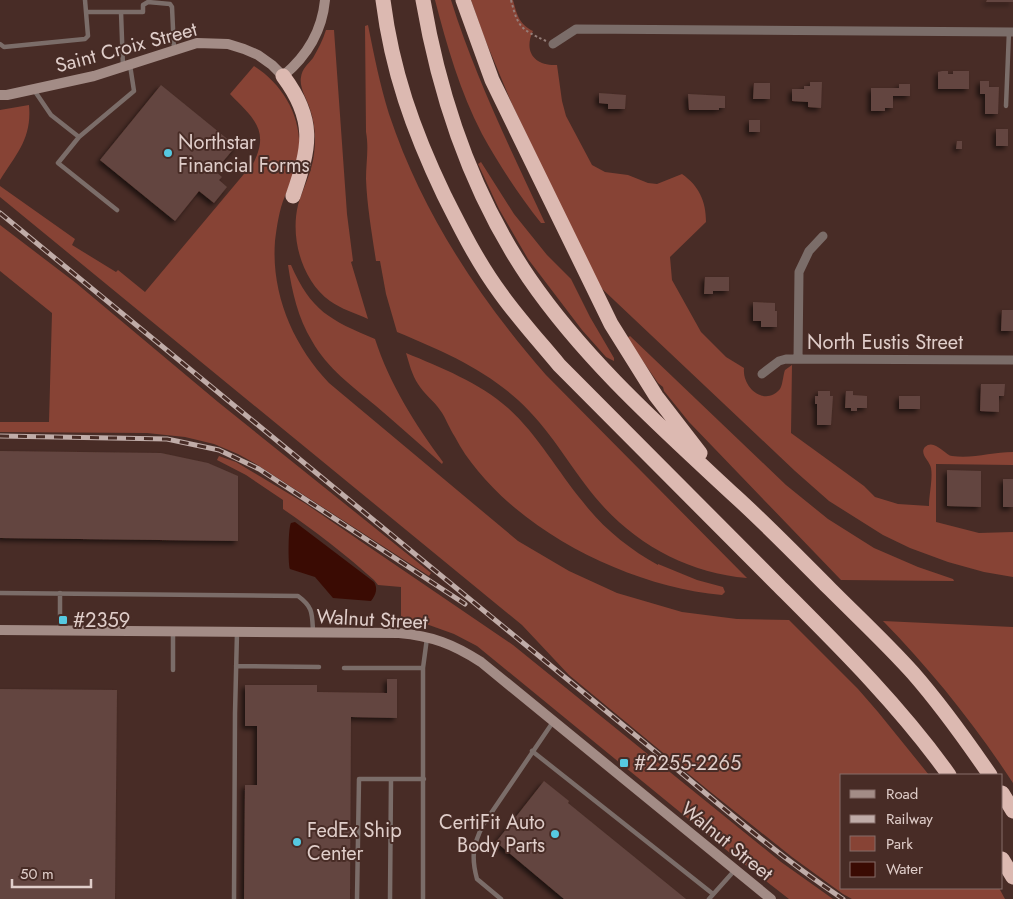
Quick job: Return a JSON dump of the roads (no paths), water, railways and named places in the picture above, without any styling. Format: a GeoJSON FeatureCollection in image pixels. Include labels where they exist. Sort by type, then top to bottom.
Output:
{"type":"FeatureCollection","features":[{"type":"Feature","properties":{"kind":"highway"},"geometry":{"type":"LineString","coordinates":[[383,0],[391,52],[414,128],[451,209],[474,252],[500,292],[525,326],[559,364],[824,632],[899,712],[948,774]]}},
{"type":"Feature","properties":{"kind":"highway"},"geometry":{"type":"LineString","coordinates":[[423,0],[430,42],[452,121],[468,164],[488,207],[524,269],[556,315],[578,342],[654,421],[738,498],[890,648],[936,701],[989,774]]}},
{"type":"Feature","properties":{"kind":"highway"},"geometry":{"type":"LineString","coordinates":[[463,0],[492,80],[611,324],[632,361],[681,429],[738,498]]}},
{"type":"Feature","properties":{"kind":"highway"},"geometry":{"type":"LineString","coordinates":[[283,76],[299,102],[307,132],[304,164],[293,196]]}},
{"type":"Feature","properties":{"kind":"highway"},"geometry":{"type":"LineString","coordinates":[[1003,795],[1013,811]]}},
{"type":"Feature","properties":{"kind":"highway"},"geometry":{"type":"LineString","coordinates":[[1003,861],[1013,877]]}},
{"type":"Feature","properties":{"kind":"street"},"geometry":{"type":"LineString","coordinates":[[283,76],[305,54],[314,40],[320,25],[325,0]]}},
{"type":"Feature","properties":{"kind":"street"},"geometry":{"type":"LineString","coordinates":[[553,44],[576,29],[1011,31]]}},
{"type":"Feature","properties":{"kind":"street","name":"Saint Croix Street"},"geometry":{"type":"LineString","coordinates":[[0,95],[34,90],[94,76],[196,43],[228,44],[244,49],[258,55],[283,76]]}},
{"type":"Feature","properties":{"kind":"street"},"geometry":{"type":"LineString","coordinates":[[798,359],[799,272],[809,251],[823,236]]}},
{"type":"Feature","properties":{"kind":"street","name":"North Eustis Street"},"geometry":{"type":"LineString","coordinates":[[762,374],[779,361],[798,359],[1013,360]]}},
{"type":"Feature","properties":{"kind":"street","name":"Walnut Street"},"geometry":{"type":"LineString","coordinates":[[0,630],[399,633],[441,641],[481,662],[771,899]]}},
{"type":"Feature","properties":{"kind":"lane"},"geometry":{"type":"LineString","coordinates":[[0,44],[4,47],[85,39],[88,36],[85,0]]}},
{"type":"Feature","properties":{"kind":"lane"},"geometry":{"type":"LineString","coordinates":[[86,12],[143,12],[143,5],[148,2],[170,4],[172,7],[174,50]]}},
{"type":"Feature","properties":{"kind":"lane"},"geometry":{"type":"LineString","coordinates":[[117,210],[58,163],[79,136],[134,91],[126,66],[121,12]]}},
{"type":"Feature","properties":{"kind":"lane"},"geometry":{"type":"LineString","coordinates":[[1006,106],[1011,31]]}},
{"type":"Feature","properties":{"kind":"lane"},"geometry":{"type":"LineString","coordinates":[[34,90],[51,115],[79,136]]}},
{"type":"Feature","properties":{"kind":"lane"},"geometry":{"type":"LineString","coordinates":[[0,593],[298,596],[307,602],[312,610],[313,633]]}},
{"type":"Feature","properties":{"kind":"lane"},"geometry":{"type":"LineString","coordinates":[[60,594],[60,630]]}},
{"type":"Feature","properties":{"kind":"lane"},"geometry":{"type":"LineString","coordinates":[[173,632],[173,670]]}},
{"type":"Feature","properties":{"kind":"lane"},"geometry":{"type":"LineString","coordinates":[[234,899],[237,632]]}},
{"type":"Feature","properties":{"kind":"lane"},"geometry":{"type":"LineString","coordinates":[[422,899],[423,668],[427,637]]}},
{"type":"Feature","properties":{"kind":"lane"},"geometry":{"type":"LineString","coordinates":[[236,666],[319,667]]}},
{"type":"Feature","properties":{"kind":"lane"},"geometry":{"type":"LineString","coordinates":[[344,668],[423,668]]}},
{"type":"Feature","properties":{"kind":"lane"},"geometry":{"type":"LineString","coordinates":[[500,899],[477,879],[473,858],[474,842],[483,825],[553,722]]}},
{"type":"Feature","properties":{"kind":"lane"},"geometry":{"type":"LineString","coordinates":[[532,751],[714,894]]}},
{"type":"Feature","properties":{"kind":"lane"},"geometry":{"type":"LineString","coordinates":[[357,899],[359,779],[424,779]]}},
{"type":"Feature","properties":{"kind":"lane"},"geometry":{"type":"LineString","coordinates":[[390,899],[391,779]]}},
{"type":"Feature","properties":{"kind":"lane"},"geometry":{"type":"LineString","coordinates":[[709,899],[734,870]]}},
{"type":"Feature","properties":{"kind":"water"},"geometry":{"type":"Polygon","coordinates":[[[295,522],[374,582],[376,592],[371,601],[333,598],[315,577],[290,569],[289,532],[291,523],[295,522]]]}},
{"type":"Feature","properties":{"kind":"railway"},"geometry":{"type":"LineString","coordinates":[[0,213],[743,824],[843,899]]}},
{"type":"Feature","properties":{"kind":"railway"},"geometry":{"type":"LineString","coordinates":[[0,436],[167,439],[219,450],[259,469],[465,604]]}},
{"type":"Feature","properties":{"kind":"place","name":"Northstar Financial Forms"},"geometry":{"type":"Point","coordinates":[168,153]}},
{"type":"Feature","properties":{"kind":"place","name":"#2359"},"geometry":{"type":"Point","coordinates":[63,620]}},
{"type":"Feature","properties":{"kind":"place","name":"#2255-2265"},"geometry":{"type":"Point","coordinates":[624,763]}},
{"type":"Feature","properties":{"kind":"place","name":"CertiFit Auto Body Parts"},"geometry":{"type":"Point","coordinates":[555,834]}},
{"type":"Feature","properties":{"kind":"place","name":"FedEx Ship Center"},"geometry":{"type":"Point","coordinates":[297,842]}}]}
